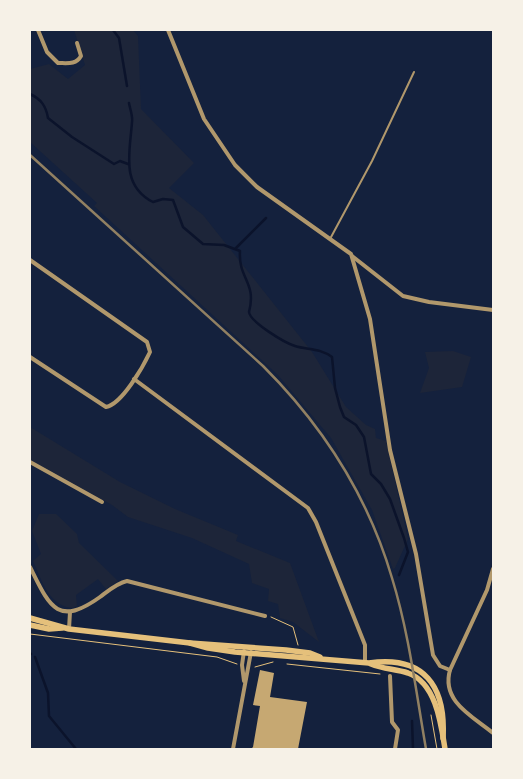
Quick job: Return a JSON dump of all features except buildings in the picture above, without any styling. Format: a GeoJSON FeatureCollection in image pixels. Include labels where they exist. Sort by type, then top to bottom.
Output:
{"type":"FeatureCollection","features":[{"type":"Feature","properties":{"kind":"main road"},"geometry":{"type":"LineString","coordinates":[[30,618],[66,628],[190,643],[310,653],[322,658]]}},
{"type":"Feature","properties":{"kind":"main road"},"geometry":{"type":"LineString","coordinates":[[30,625],[49,629],[66,628]]}},
{"type":"Feature","properties":{"kind":"main road"},"geometry":{"type":"LineString","coordinates":[[190,643],[208,648],[243,653],[309,659],[381,661],[400,664],[418,670],[430,679],[440,694],[444,714],[445,749]]}},
{"type":"Feature","properties":{"kind":"main road"},"geometry":{"type":"LineString","coordinates":[[367,662],[380,668],[401,671],[420,680],[432,696],[444,738]]}},
{"type":"Feature","properties":{"kind":"street"},"geometry":{"type":"LineString","coordinates":[[38,30],[47,52],[58,63],[74,63],[79,60],[81,56],[77,43]]}},
{"type":"Feature","properties":{"kind":"street"},"geometry":{"type":"LineString","coordinates":[[168,30],[204,119],[235,165],[257,187],[351,254],[402,296],[429,302],[493,310]]}},
{"type":"Feature","properties":{"kind":"street"},"geometry":{"type":"LineString","coordinates":[[351,254],[370,320],[390,450],[416,554],[433,655],[440,666],[450,670]]}},
{"type":"Feature","properties":{"kind":"street"},"geometry":{"type":"LineString","coordinates":[[30,260],[147,342],[150,352],[134,379],[114,404],[103,406],[30,357]]}},
{"type":"Feature","properties":{"kind":"street"},"geometry":{"type":"LineString","coordinates":[[134,379],[308,508],[316,522],[365,645],[367,662]]}},
{"type":"Feature","properties":{"kind":"street"},"geometry":{"type":"LineString","coordinates":[[30,462],[102,502]]}},
{"type":"Feature","properties":{"kind":"street"},"geometry":{"type":"LineString","coordinates":[[30,567],[52,604],[63,611],[70,612],[85,608],[114,586],[127,581],[265,616]]}},
{"type":"Feature","properties":{"kind":"street"},"geometry":{"type":"LineString","coordinates":[[493,569],[487,590],[450,670],[448,689],[458,706],[493,733]]}},
{"type":"Feature","properties":{"kind":"street"},"geometry":{"type":"LineString","coordinates":[[66,628],[70,612]]}},
{"type":"Feature","properties":{"kind":"street"},"geometry":{"type":"LineString","coordinates":[[233,749],[244,680],[251,653],[248,647],[243,653],[244,680]]}},
{"type":"Feature","properties":{"kind":"street"},"geometry":{"type":"LineString","coordinates":[[390,676],[392,722],[398,730],[395,749]]}},
{"type":"Feature","properties":{"kind":"lane"},"geometry":{"type":"LineString","coordinates":[[330,239],[372,161],[414,72]]}},
{"type":"Feature","properties":{"kind":"path"},"geometry":{"type":"LineString","coordinates":[[265,616],[293,627],[298,648]]}},
{"type":"Feature","properties":{"kind":"path"},"geometry":{"type":"LineString","coordinates":[[30,634],[216,657],[238,664]]}},
{"type":"Feature","properties":{"kind":"path"},"geometry":{"type":"LineString","coordinates":[[252,666],[257,667],[274,662]]}},
{"type":"Feature","properties":{"kind":"path"},"geometry":{"type":"LineString","coordinates":[[296,664],[390,676]]}},
{"type":"Feature","properties":{"kind":"path"},"geometry":{"type":"LineString","coordinates":[[429,709],[437,749]]}},
{"type":"Feature","properties":{"kind":"shaded area"},"geometry":{"type":"Polygon","coordinates":[[[74,30],[133,30],[138,36],[141,109],[194,163],[169,188],[203,215],[312,352],[346,407],[366,425],[375,429],[376,438],[386,441],[408,539],[395,568],[393,569],[372,510],[331,438],[278,375],[94,206],[97,203],[30,142],[30,69],[49,64],[68,79],[85,65],[74,30]]]}},
{"type":"Feature","properties":{"kind":"shaded area"},"geometry":{"type":"Polygon","coordinates":[[[453,351],[471,357],[462,387],[420,393],[429,368],[425,352],[453,351]]]}},
{"type":"Feature","properties":{"kind":"shaded area"},"geometry":{"type":"Polygon","coordinates":[[[30,427],[120,482],[175,509],[238,535],[236,541],[290,563],[319,642],[293,622],[280,618],[278,604],[268,601],[269,589],[252,583],[249,564],[192,538],[128,517],[112,505],[30,460],[30,427]]]}},
{"type":"Feature","properties":{"kind":"shaded area"},"geometry":{"type":"Polygon","coordinates":[[[39,514],[56,514],[77,534],[79,543],[118,581],[106,589],[98,579],[76,595],[77,606],[72,608],[64,606],[51,597],[33,561],[41,554],[32,531],[39,514]]]}},
{"type":"Feature","properties":{"kind":"waterway"},"geometry":{"type":"LineString","coordinates":[[113,30],[119,38],[127,86]]}},
{"type":"Feature","properties":{"kind":"waterway"},"geometry":{"type":"LineString","coordinates":[[30,94],[42,103],[48,118],[72,137],[114,164],[120,161],[128,164]]}},
{"type":"Feature","properties":{"kind":"waterway"},"geometry":{"type":"LineString","coordinates":[[129,103],[132,115],[129,167],[136,187],[153,202],[163,199],[173,200],[183,227],[203,244],[224,245],[240,251],[242,268],[251,294],[249,312],[255,321],[276,337],[290,344],[318,351],[332,357],[335,388],[340,407],[344,417],[356,425],[364,437],[371,474],[381,484],[390,499],[404,538],[408,552],[399,575]]}},
{"type":"Feature","properties":{"kind":"waterway"},"geometry":{"type":"LineString","coordinates":[[236,248],[266,218]]}},
{"type":"Feature","properties":{"kind":"waterway"},"geometry":{"type":"LineString","coordinates":[[35,657],[48,693],[49,716],[76,749]]}},
{"type":"Feature","properties":{"kind":"waterway"},"geometry":{"type":"LineString","coordinates":[[412,721],[413,749]]}},
{"type":"Feature","properties":{"kind":"railway"},"geometry":{"type":"LineString","coordinates":[[30,155],[263,366],[285,389],[324,438],[341,464],[370,519],[392,578],[408,641],[426,749]]}}]}
